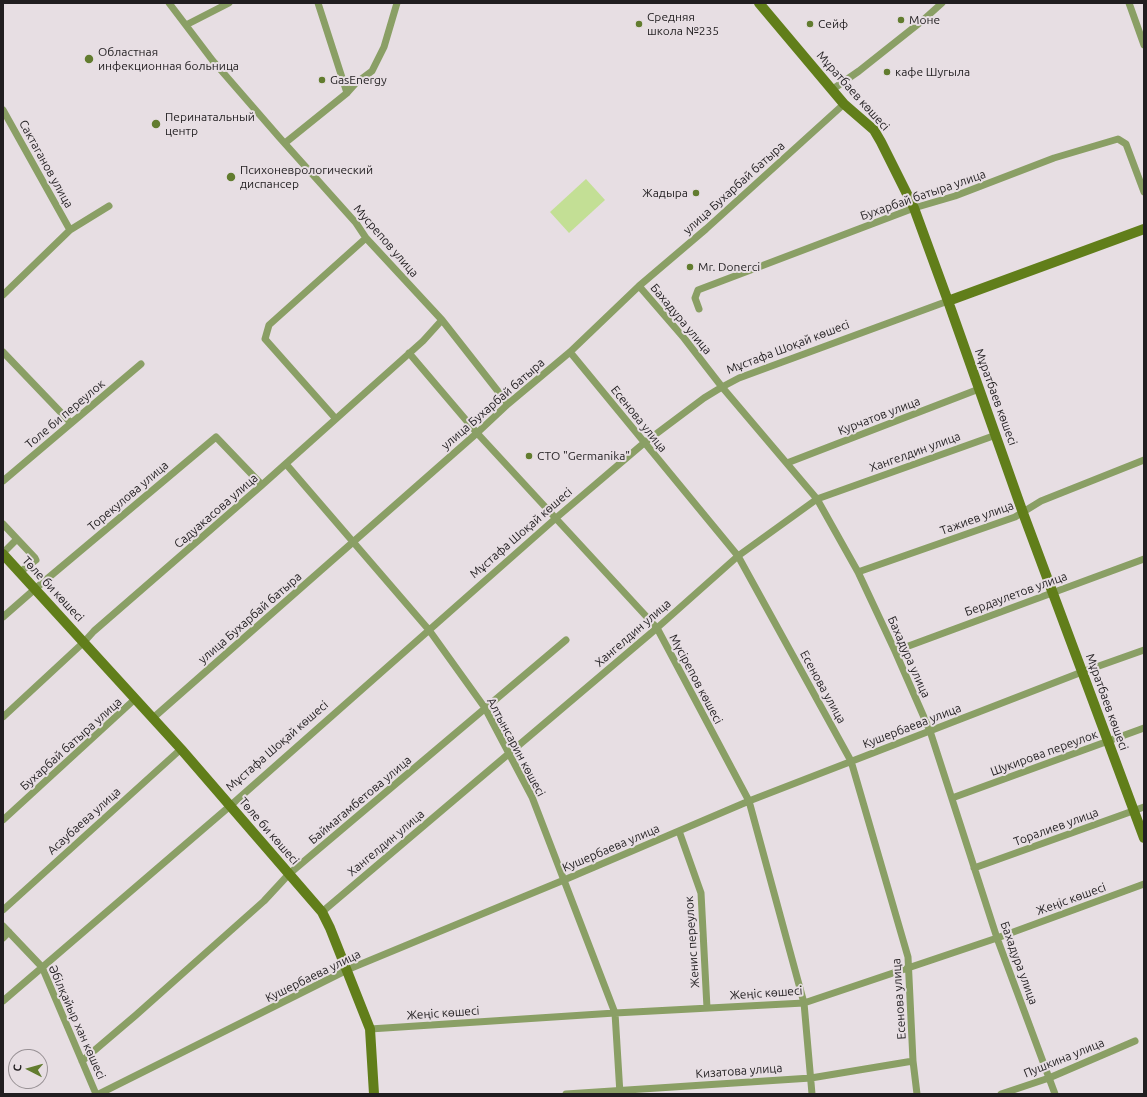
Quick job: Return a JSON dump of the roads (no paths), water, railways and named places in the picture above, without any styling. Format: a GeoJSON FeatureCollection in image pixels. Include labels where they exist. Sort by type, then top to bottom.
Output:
{"type":"FeatureCollection","features":[{"type":"Feature","properties":{"kind":"street","name":"Мусрепов улица"},"geometry":{"type":"LineString","coordinates":[[169,3],[213,61],[356,223],[366,238],[442,320],[508,404]]}},
{"type":"Feature","properties":{"kind":"street"},"geometry":{"type":"LineString","coordinates":[[186,25],[229,3]]}},
{"type":"Feature","properties":{"kind":"street"},"geometry":{"type":"LineString","coordinates":[[318,3],[347,93]]}},
{"type":"Feature","properties":{"kind":"street"},"geometry":{"type":"LineString","coordinates":[[285,143],[372,71],[384,47],[397,3]]}},
{"type":"Feature","properties":{"kind":"street","name":"Мұратбаев көшесі"},"geometry":{"type":"LineString","coordinates":[[759,3],[833,89],[844,104],[874,130],[914,208],[1023,513],[1144,838]]}},
{"type":"Feature","properties":{"kind":"street"},"geometry":{"type":"LineString","coordinates":[[833,89],[922,21],[942,3]]}},
{"type":"Feature","properties":{"kind":"street"},"geometry":{"type":"LineString","coordinates":[[1129,3],[1144,45]]}},
{"type":"Feature","properties":{"kind":"street","name":"улица Бухарбай батыра"},"geometry":{"type":"LineString","coordinates":[[153,718],[508,404],[570,352],[639,286],[706,229],[844,104]]}},
{"type":"Feature","properties":{"kind":"street","name":"Сактаганов улица"},"geometry":{"type":"LineString","coordinates":[[3,110],[70,230]]}},
{"type":"Feature","properties":{"kind":"street","name":"Бухарбай батыра улица"},"geometry":{"type":"LineString","coordinates":[[699,309],[695,298],[698,290],[914,208],[955,196],[1054,158],[1118,139],[1126,144],[1144,192]]}},
{"type":"Feature","properties":{"kind":"street"},"geometry":{"type":"LineString","coordinates":[[3,295],[70,230],[109,206]]}},
{"type":"Feature","properties":{"kind":"street","name":"Мұстафа Шоқай көшесі"},"geometry":{"type":"LineString","coordinates":[[3,1002],[230,806],[556,518],[644,443],[704,398],[739,378],[1144,229]]}},
{"type":"Feature","properties":{"kind":"street"},"geometry":{"type":"LineString","coordinates":[[336,419],[265,339],[268,325],[366,238]]}},
{"type":"Feature","properties":{"kind":"street","name":"Бахадура улица"},"geometry":{"type":"LineString","coordinates":[[639,286],[817,499],[858,572],[930,731],[997,938],[1056,1094]]}},
{"type":"Feature","properties":{"kind":"street","name":"Садуакасова улица"},"geometry":{"type":"LineString","coordinates":[[3,717],[94,631],[286,464],[423,341],[442,320]]}},
{"type":"Feature","properties":{"kind":"street"},"geometry":{"type":"LineString","coordinates":[[3,352],[71,424]]}},
{"type":"Feature","properties":{"kind":"street","name":"Есенова улица"},"geometry":{"type":"LineString","coordinates":[[570,352],[738,556],[851,761],[908,957],[913,1060],[917,1094]]}},
{"type":"Feature","properties":{"kind":"street","name":"Мүсірепов көшесі"},"geometry":{"type":"LineString","coordinates":[[409,353],[477,433],[656,628],[749,801],[804,1003],[812,1094]]}},
{"type":"Feature","properties":{"kind":"street","name":"Толе би переулок"},"geometry":{"type":"LineString","coordinates":[[3,481],[141,364]]}},
{"type":"Feature","properties":{"kind":"street","name":"Курчатов улица"},"geometry":{"type":"LineString","coordinates":[[787,463],[979,389]]}},
{"type":"Feature","properties":{"kind":"street","name":"Хангелдин улица"},"geometry":{"type":"LineString","coordinates":[[322,912],[656,628],[738,556],[817,499],[996,435]]}},
{"type":"Feature","properties":{"kind":"street","name":"Торекулова улица"},"geometry":{"type":"LineString","coordinates":[[3,617],[216,437],[262,485]]}},
{"type":"Feature","properties":{"kind":"street","name":"Тажиев улица"},"geometry":{"type":"LineString","coordinates":[[858,572],[1016,517],[1041,501],[1144,460]]}},
{"type":"Feature","properties":{"kind":"street","name":"Алтынсарин көшесі"},"geometry":{"type":"LineString","coordinates":[[286,464],[429,630],[485,708],[509,753],[532,797],[615,1013],[620,1092]]}},
{"type":"Feature","properties":{"kind":"street"},"geometry":{"type":"LineString","coordinates":[[3,525],[17,538],[36,560],[20,572]]}},
{"type":"Feature","properties":{"kind":"street"},"geometry":{"type":"LineString","coordinates":[[3,553],[17,538]]}},
{"type":"Feature","properties":{"kind":"street","name":"Төле би көшесі"},"geometry":{"type":"LineString","coordinates":[[3,553],[181,749],[322,912],[348,970],[370,1029],[374,1094]]}},
{"type":"Feature","properties":{"kind":"street","name":"Бердаулетов улица"},"geometry":{"type":"LineString","coordinates":[[895,651],[1144,559]]}},
{"type":"Feature","properties":{"kind":"street","name":"Баймагамбетова улица"},"geometry":{"type":"LineString","coordinates":[[82,1061],[264,901],[289,874],[566,640]]}},
{"type":"Feature","properties":{"kind":"street","name":"Кушербаева улица"},"geometry":{"type":"LineString","coordinates":[[97,1094],[348,970],[749,801],[1082,672],[1144,650]]}},
{"type":"Feature","properties":{"kind":"street","name":"Бухарбай батыра улица"},"geometry":{"type":"LineString","coordinates":[[3,820],[135,699]]}},
{"type":"Feature","properties":{"kind":"street","name":"Шукирова переулок"},"geometry":{"type":"LineString","coordinates":[[952,798],[1144,728]]}},
{"type":"Feature","properties":{"kind":"street","name":"Асаубаева улица"},"geometry":{"type":"LineString","coordinates":[[3,910],[181,749]]}},
{"type":"Feature","properties":{"kind":"street","name":"Торалиев улица"},"geometry":{"type":"LineString","coordinates":[[974,868],[1144,807]]}},
{"type":"Feature","properties":{"kind":"street","name":"Женис переулок"},"geometry":{"type":"LineString","coordinates":[[679,831],[701,893],[708,1008]]}},
{"type":"Feature","properties":{"kind":"street","name":"Жеңіс көшесі"},"geometry":{"type":"LineString","coordinates":[[370,1029],[615,1013],[804,1003],[997,938],[1144,884]]}},
{"type":"Feature","properties":{"kind":"street","name":"Әбілқайыр хан көшесі"},"geometry":{"type":"LineString","coordinates":[[3,926],[42,967],[97,1094]]}},
{"type":"Feature","properties":{"kind":"street"},"geometry":{"type":"LineString","coordinates":[[3,938],[9,932]]}},
{"type":"Feature","properties":{"kind":"street","name":"Пушкина улица"},"geometry":{"type":"LineString","coordinates":[[1001,1094],[1049,1078],[1135,1041]]}},
{"type":"Feature","properties":{"kind":"street","name":"Кизатова улица"},"geometry":{"type":"LineString","coordinates":[[566,1094],[620,1092],[811,1078],[913,1060]]}},
{"type":"Feature","properties":{"kind":"place","name":"Моне"},"geometry":{"type":"Point","coordinates":[901,20]}},
{"type":"Feature","properties":{"kind":"place","name":"Средняя школа №235"},"geometry":{"type":"Point","coordinates":[639,24]}},
{"type":"Feature","properties":{"kind":"place","name":"Сейф"},"geometry":{"type":"Point","coordinates":[810,24]}},
{"type":"Feature","properties":{"kind":"place","name":"Областная инфекционная больница"},"geometry":{"type":"Point","coordinates":[89,59]}},
{"type":"Feature","properties":{"kind":"place","name":"кафе Шугыла"},"geometry":{"type":"Point","coordinates":[887,72]}},
{"type":"Feature","properties":{"kind":"place","name":"GasEnergy"},"geometry":{"type":"Point","coordinates":[322,80]}},
{"type":"Feature","properties":{"kind":"place","name":"Перинатальный центр"},"geometry":{"type":"Point","coordinates":[156,124]}},
{"type":"Feature","properties":{"kind":"place","name":"Психоневрологический диспансер"},"geometry":{"type":"Point","coordinates":[231,177]}},
{"type":"Feature","properties":{"kind":"place","name":"Жадыра"},"geometry":{"type":"Point","coordinates":[696,193]}},
{"type":"Feature","properties":{"kind":"place","name":"Mr. Donerci"},"geometry":{"type":"Point","coordinates":[690,267]}},
{"type":"Feature","properties":{"kind":"place","name":"СТО \"Germanika\""},"geometry":{"type":"Point","coordinates":[529,456]}}]}
